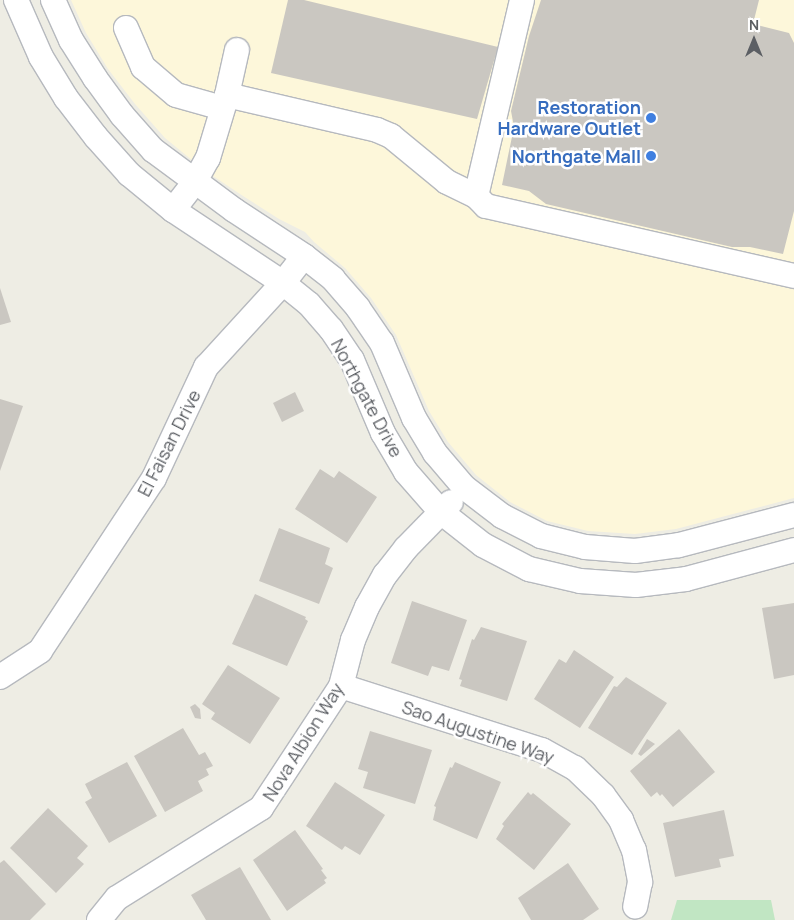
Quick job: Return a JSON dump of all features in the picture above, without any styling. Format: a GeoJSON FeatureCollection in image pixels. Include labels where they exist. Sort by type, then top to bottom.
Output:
{"type":"FeatureCollection","features":[{"type":"Feature","properties":{"kind":"street","name":"Northgate Drive"},"geometry":{"type":"LineString","coordinates":[[16,0],[41,57],[72,105],[96,137],[129,174],[173,210],[283,283],[309,304],[352,360],[383,433],[402,464],[440,512],[483,545],[529,569],[580,581],[636,585],[686,578],[794,550]]}},
{"type":"Feature","properties":{"kind":"street","name":"Northgate Drive"},"geometry":{"type":"LineString","coordinates":[[53,0],[72,40],[95,78],[122,115],[153,150],[194,183],[304,256],[333,280],[358,308],[382,344],[418,425],[435,453],[464,487],[502,516],[541,536],[585,547],[635,551],[679,545],[794,515]]}},
{"type":"Feature","properties":{"kind":"street"},"geometry":{"type":"LineString","coordinates":[[476,196],[522,0]]}},
{"type":"Feature","properties":{"kind":"street"},"geometry":{"type":"LineString","coordinates":[[126,28],[143,67],[176,95],[377,130],[391,136],[448,182],[476,196],[486,206],[794,276]]}},
{"type":"Feature","properties":{"kind":"street"},"geometry":{"type":"LineString","coordinates":[[173,210],[194,183],[208,158],[237,50]]}},
{"type":"Feature","properties":{"kind":"street","name":"El Faisan Drive"},"geometry":{"type":"LineString","coordinates":[[0,677],[40,651],[154,478],[206,368],[283,283],[304,256]]}},
{"type":"Feature","properties":{"kind":"street","name":"Nova Albion Way"},"geometry":{"type":"LineString","coordinates":[[99,920],[117,898],[262,808],[341,686],[353,640],[366,607],[385,575],[464,487]]}},
{"type":"Feature","properties":{"kind":"street","name":"Sao Augustine Way"},"geometry":{"type":"LineString","coordinates":[[341,686],[542,750],[575,768],[604,795],[621,820],[634,850],[640,882],[635,907]]}},
{"type":"Feature","properties":{"kind":"shaded area"},"geometry":{"type":"Polygon","coordinates":[[[71,0],[794,0],[794,498],[676,529],[635,534],[588,531],[547,521],[510,502],[476,475],[448,442],[429,411],[396,335],[371,298],[345,268],[305,232],[279,219],[204,170],[165,138],[108,69],[86,33],[71,0]]]}},
{"type":"Feature","properties":{"kind":"green space"},"geometry":{"type":"Polygon","coordinates":[[[677,900],[771,900],[775,920],[671,920],[677,900]]]}},
{"type":"Feature","properties":{"kind":"building"},"geometry":{"type":"Polygon","coordinates":[[[288,0],[304,0],[498,47],[477,119],[271,73],[288,0]]]}},
{"type":"Feature","properties":{"kind":"building","name":"Northgate Mall"},"geometry":{"type":"Polygon","coordinates":[[[541,0],[759,0],[753,24],[789,33],[794,43],[794,211],[783,254],[750,247],[732,247],[546,204],[529,191],[502,185],[514,127],[511,111],[529,36],[541,0]]]}},
{"type":"Feature","properties":{"kind":"building"},"geometry":{"type":"Polygon","coordinates":[[[0,288],[11,322],[0,325],[0,288]]]}},
{"type":"Feature","properties":{"kind":"building"},"geometry":{"type":"Polygon","coordinates":[[[295,392],[304,411],[282,422],[273,403],[295,392]]]}},
{"type":"Feature","properties":{"kind":"building"},"geometry":{"type":"Polygon","coordinates":[[[0,399],[23,406],[0,471],[0,399]]]}},
{"type":"Feature","properties":{"kind":"building"},"geometry":{"type":"Polygon","coordinates":[[[320,469],[334,478],[339,471],[377,497],[347,543],[295,509],[320,469]]]}},
{"type":"Feature","properties":{"kind":"building"},"geometry":{"type":"Polygon","coordinates":[[[279,528],[330,548],[325,564],[333,568],[319,604],[259,581],[279,528]]]}},
{"type":"Feature","properties":{"kind":"building"},"geometry":{"type":"Polygon","coordinates":[[[255,594],[306,617],[305,619],[308,621],[287,666],[232,644],[255,594]]]}},
{"type":"Feature","properties":{"kind":"building"},"geometry":{"type":"Polygon","coordinates":[[[412,601],[467,620],[449,671],[432,666],[428,676],[391,663],[412,601]]]}},
{"type":"Feature","properties":{"kind":"building"},"geometry":{"type":"Polygon","coordinates":[[[794,603],[794,675],[774,679],[762,608],[794,603]]]}},
{"type":"Feature","properties":{"kind":"building"},"geometry":{"type":"Polygon","coordinates":[[[481,627],[527,641],[507,701],[460,686],[462,680],[459,679],[472,639],[474,640],[481,627]]]}},
{"type":"Feature","properties":{"kind":"building"},"geometry":{"type":"Polygon","coordinates":[[[574,650],[614,677],[580,728],[534,699],[559,659],[566,663],[574,650]]]}},
{"type":"Feature","properties":{"kind":"building"},"geometry":{"type":"Polygon","coordinates":[[[228,665],[280,698],[250,744],[211,719],[215,713],[202,704],[228,665]]]}},
{"type":"Feature","properties":{"kind":"building"},"geometry":{"type":"Polygon","coordinates":[[[626,677],[667,703],[632,755],[588,728],[614,686],[617,687],[626,677]]]}},
{"type":"Feature","properties":{"kind":"building"},"geometry":{"type":"Polygon","coordinates":[[[195,704],[200,709],[201,719],[195,718],[190,707],[195,704]]]}},
{"type":"Feature","properties":{"kind":"building"},"geometry":{"type":"Polygon","coordinates":[[[183,728],[199,755],[205,752],[213,766],[206,769],[209,775],[198,781],[203,791],[165,812],[134,756],[183,728]]]}},
{"type":"Feature","properties":{"kind":"building"},"geometry":{"type":"Polygon","coordinates":[[[679,729],[715,772],[673,807],[662,794],[660,796],[657,792],[651,797],[630,771],[679,729]]]}},
{"type":"Feature","properties":{"kind":"building"},"geometry":{"type":"Polygon","coordinates":[[[370,731],[432,750],[415,804],[363,788],[368,772],[358,769],[370,731]]]}},
{"type":"Feature","properties":{"kind":"building"},"geometry":{"type":"Polygon","coordinates":[[[647,739],[655,744],[641,756],[638,754],[647,739]]]}},
{"type":"Feature","properties":{"kind":"building"},"geometry":{"type":"Polygon","coordinates":[[[127,762],[157,816],[109,843],[85,802],[92,798],[85,784],[127,762]]]}},
{"type":"Feature","properties":{"kind":"building"},"geometry":{"type":"Polygon","coordinates":[[[455,762],[501,782],[477,839],[433,820],[436,807],[434,806],[450,767],[452,768],[455,762]]]}},
{"type":"Feature","properties":{"kind":"building"},"geometry":{"type":"Polygon","coordinates":[[[335,782],[385,815],[360,855],[345,846],[342,850],[306,826],[335,782]]]}},
{"type":"Feature","properties":{"kind":"building"},"geometry":{"type":"Polygon","coordinates":[[[528,792],[531,795],[533,793],[571,824],[534,870],[496,839],[504,826],[502,824],[528,792]]]}},
{"type":"Feature","properties":{"kind":"building"},"geometry":{"type":"Polygon","coordinates":[[[48,808],[88,846],[77,858],[84,864],[56,893],[10,848],[48,808]]]}},
{"type":"Feature","properties":{"kind":"building"},"geometry":{"type":"Polygon","coordinates":[[[724,810],[734,856],[719,859],[721,867],[675,877],[663,823],[724,810]]]}},
{"type":"Feature","properties":{"kind":"building"},"geometry":{"type":"Polygon","coordinates":[[[295,830],[323,869],[321,870],[327,878],[324,880],[326,883],[287,911],[253,860],[295,830]]]}},
{"type":"Feature","properties":{"kind":"building"},"geometry":{"type":"Polygon","coordinates":[[[4,860],[46,904],[30,920],[0,920],[0,863],[4,860]]]}},
{"type":"Feature","properties":{"kind":"building"},"geometry":{"type":"Polygon","coordinates":[[[568,863],[599,909],[583,920],[531,920],[518,898],[568,863]]]}},
{"type":"Feature","properties":{"kind":"building"},"geometry":{"type":"Polygon","coordinates":[[[240,867],[271,920],[206,920],[191,895],[240,867]]]}},
{"type":"Feature","properties":{"kind":"place","name":"Restoration Hardware Outlet"},"geometry":{"type":"Point","coordinates":[651,118]}},
{"type":"Feature","properties":{"kind":"place","name":"Northgate Mall"},"geometry":{"type":"Point","coordinates":[651,156]}}]}
